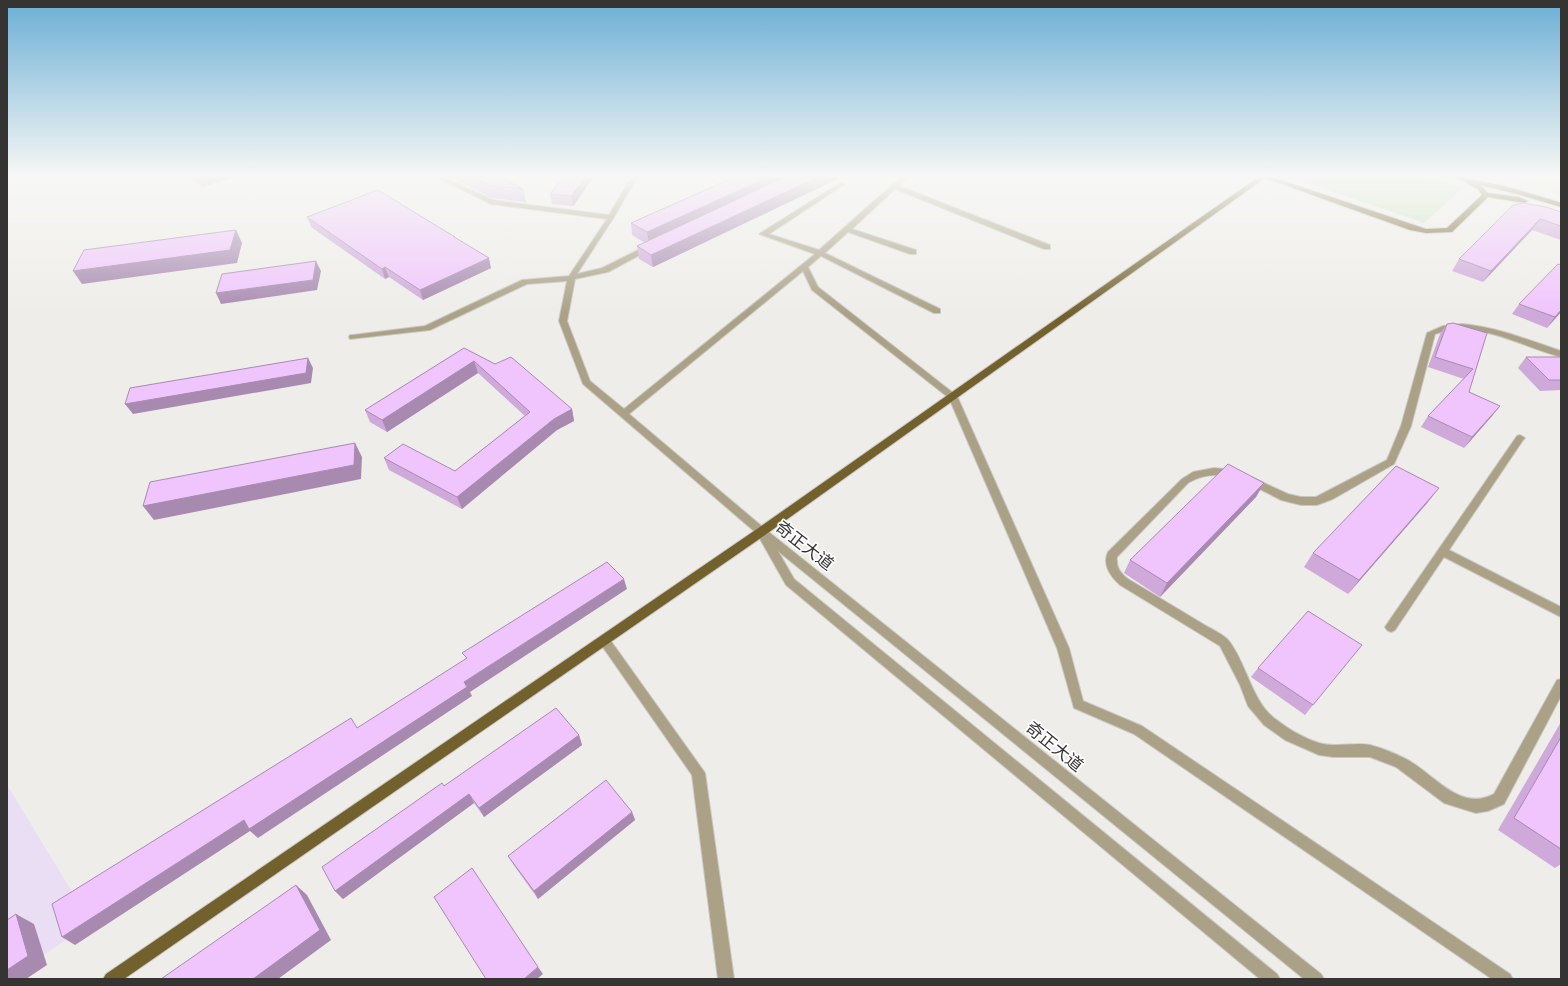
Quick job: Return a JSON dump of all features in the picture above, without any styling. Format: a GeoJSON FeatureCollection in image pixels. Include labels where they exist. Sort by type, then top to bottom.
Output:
{"type":"FeatureCollection","features":[{"type":"Feature","properties":{"kind":"main road"},"geometry":{"type":"LineString","coordinates":[[111,979],[761,532],[1199,222]]}},
{"type":"Feature","properties":{"kind":"main road"},"geometry":{"type":"LineString","coordinates":[[1396,222],[1426,231],[1449,230],[1457,222]]}},
{"type":"Feature","properties":{"kind":"street"},"geometry":{"type":"LineString","coordinates":[[608,222],[571,278],[563,321],[586,382],[761,532]]}},
{"type":"Feature","properties":{"kind":"street"},"geometry":{"type":"LineString","coordinates":[[782,222],[763,234],[820,253],[937,311]]}},
{"type":"Feature","properties":{"kind":"street"},"geometry":{"type":"LineString","coordinates":[[624,414],[820,253],[854,222]]}},
{"type":"Feature","properties":{"kind":"street"},"geometry":{"type":"LineString","coordinates":[[983,222],[1047,248]]}},
{"type":"Feature","properties":{"kind":"street"},"geometry":{"type":"LineString","coordinates":[[846,229],[913,252]]}},
{"type":"Feature","properties":{"kind":"street"},"geometry":{"type":"LineString","coordinates":[[353,337],[427,328],[525,282],[571,278],[605,270],[654,246]]}},
{"type":"Feature","properties":{"kind":"street"},"geometry":{"type":"LineString","coordinates":[[804,266],[815,288],[953,396],[1063,648],[1078,704],[1138,730],[1505,979]]}},
{"type":"Feature","properties":{"kind":"street"},"geometry":{"type":"LineString","coordinates":[[1561,354],[1485,328],[1461,326],[1436,330],[1431,333],[1406,426],[1390,462],[1329,496],[1317,501],[1285,497],[1235,473],[1214,471],[1197,474],[1185,481],[1112,555],[1111,560],[1115,573],[1124,582],[1224,643],[1246,684],[1252,702],[1268,721],[1278,729],[1304,744],[1319,749],[1334,751],[1370,751],[1401,763],[1449,798],[1463,803],[1476,806],[1488,805],[1499,799],[1561,684]]}},
{"type":"Feature","properties":{"kind":"street"},"geometry":{"type":"LineString","coordinates":[[1391,627],[1520,438]]}},
{"type":"Feature","properties":{"kind":"street","name":"奇正大道"},"geometry":{"type":"LineString","coordinates":[[761,532],[790,582],[1272,979]]}},
{"type":"Feature","properties":{"kind":"street","name":"奇正大道"},"geometry":{"type":"LineString","coordinates":[[761,532],[1316,979]]}},
{"type":"Feature","properties":{"kind":"street"},"geometry":{"type":"LineString","coordinates":[[1443,552],[1561,612]]}},
{"type":"Feature","properties":{"kind":"street"},"geometry":{"type":"LineString","coordinates":[[604,640],[698,773],[726,979]]}},
{"type":"Feature","properties":{"kind":"shaded area"},"geometry":{"type":"Polygon","coordinates":[[[7,785],[91,923],[8,979],[7,979],[7,785]]]}},
{"type":"Feature","properties":{"kind":"building"},"geometry":{"type":"Polygon","coordinates":[[[314,222],[430,222],[489,258],[420,290],[385,267],[382,269],[314,222]]]}},
{"type":"Feature","properties":{"kind":"building"},"geometry":{"type":"Polygon","coordinates":[[[633,222],[669,222],[647,232],[631,223],[633,222]]]}},
{"type":"Feature","properties":{"kind":"building"},"geometry":{"type":"Polygon","coordinates":[[[688,222],[722,222],[651,255],[637,246],[688,222]]]}},
{"type":"Feature","properties":{"kind":"building"},"geometry":{"type":"Polygon","coordinates":[[[1496,222],[1537,222],[1491,271],[1459,259],[1496,222]]]}},
{"type":"Feature","properties":{"kind":"building"},"geometry":{"type":"Polygon","coordinates":[[[1549,222],[1561,222],[1561,226],[1549,222]]]}},
{"type":"Feature","properties":{"kind":"building"},"geometry":{"type":"Polygon","coordinates":[[[236,230],[230,250],[73,271],[84,250],[236,230]]]}},
{"type":"Feature","properties":{"kind":"building"},"geometry":{"type":"Polygon","coordinates":[[[316,261],[313,280],[216,293],[222,274],[316,261]]]}},
{"type":"Feature","properties":{"kind":"building"},"geometry":{"type":"Polygon","coordinates":[[[1558,264],[1561,265],[1561,310],[1555,317],[1519,304],[1558,264]]]}},
{"type":"Feature","properties":{"kind":"building"},"geometry":{"type":"Polygon","coordinates":[[[1453,323],[1487,333],[1469,392],[1500,406],[1472,437],[1428,416],[1473,369],[1435,357],[1447,324],[1453,323]]]}},
{"type":"Feature","properties":{"kind":"building"},"geometry":{"type":"Polygon","coordinates":[[[464,348],[495,364],[511,357],[572,409],[554,419],[457,497],[384,458],[403,444],[455,471],[530,412],[474,361],[382,420],[365,410],[464,348]]]}},
{"type":"Feature","properties":{"kind":"building"},"geometry":{"type":"Polygon","coordinates":[[[1526,357],[1561,357],[1561,380],[1549,380],[1526,357]]]}},
{"type":"Feature","properties":{"kind":"building"},"geometry":{"type":"Polygon","coordinates":[[[308,358],[306,373],[125,404],[130,388],[308,358]]]}},
{"type":"Feature","properties":{"kind":"building"},"geometry":{"type":"Polygon","coordinates":[[[355,443],[354,465],[143,506],[150,482],[355,443]]]}},
{"type":"Feature","properties":{"kind":"building"},"geometry":{"type":"Polygon","coordinates":[[[1228,464],[1264,483],[1167,583],[1130,560],[1228,464]]]}},
{"type":"Feature","properties":{"kind":"building"},"geometry":{"type":"Polygon","coordinates":[[[1396,466],[1439,488],[1359,580],[1313,553],[1396,466]]]}},
{"type":"Feature","properties":{"kind":"building"},"geometry":{"type":"Polygon","coordinates":[[[607,562],[624,579],[464,682],[467,687],[249,829],[244,820],[62,937],[52,904],[351,718],[357,728],[467,658],[462,653],[607,562]]]}},
{"type":"Feature","properties":{"kind":"building"},"geometry":{"type":"Polygon","coordinates":[[[1308,611],[1362,645],[1313,705],[1258,668],[1308,611]]]}},
{"type":"Feature","properties":{"kind":"building"},"geometry":{"type":"Polygon","coordinates":[[[556,708],[579,735],[479,808],[469,794],[335,891],[322,867],[442,783],[444,786],[556,708]]]}},
{"type":"Feature","properties":{"kind":"building"},"geometry":{"type":"Polygon","coordinates":[[[1561,737],[1561,849],[1514,818],[1561,737]]]}},
{"type":"Feature","properties":{"kind":"building"},"geometry":{"type":"Polygon","coordinates":[[[606,780],[632,812],[534,891],[508,856],[606,780]]]}},
{"type":"Feature","properties":{"kind":"building"},"geometry":{"type":"Polygon","coordinates":[[[472,868],[538,967],[524,979],[486,979],[434,897],[472,868]]]}},
{"type":"Feature","properties":{"kind":"building"},"geometry":{"type":"Polygon","coordinates":[[[296,885],[320,930],[253,979],[161,979],[296,885]]]}},
{"type":"Feature","properties":{"kind":"building"},"geometry":{"type":"Polygon","coordinates":[[[16,914],[28,956],[7,970],[7,920],[16,914]]]}}]}
